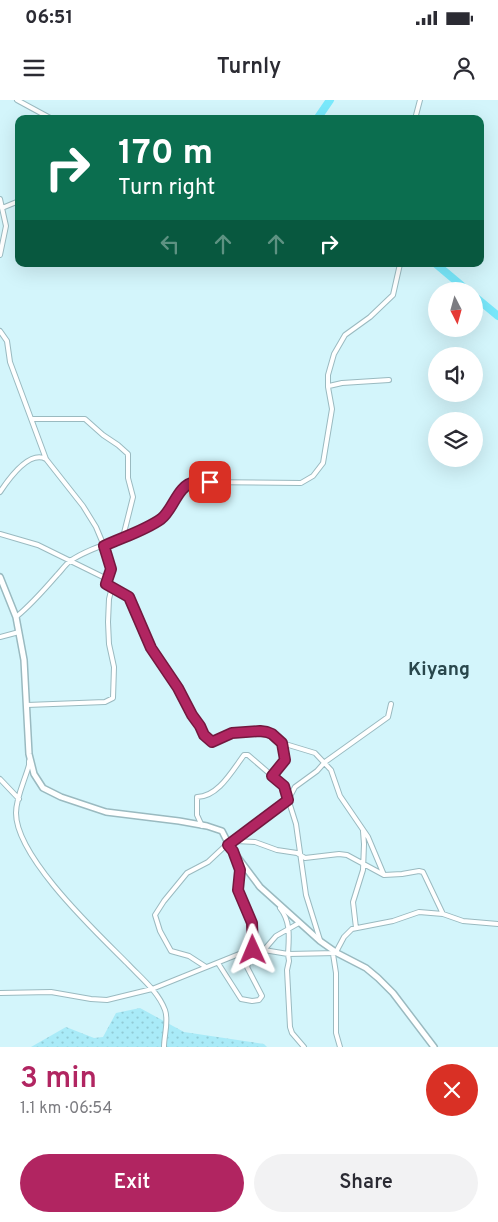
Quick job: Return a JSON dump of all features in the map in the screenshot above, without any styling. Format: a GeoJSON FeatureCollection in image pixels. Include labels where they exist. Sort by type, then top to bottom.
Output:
{"type":"FeatureCollection","features":[{"type":"Feature","properties":{"kind":"main road"},"geometry":{"type":"LineString","coordinates":[[0,577],[16,617],[24,660],[29,754],[34,774],[45,790],[106,812],[177,821],[213,827],[222,831],[229,846],[260,887],[335,953],[366,968],[387,985],[434,1047]]}},
{"type":"Feature","properties":{"kind":"street"},"geometry":{"type":"LineString","coordinates":[[17,100],[45,115]]}},
{"type":"Feature","properties":{"kind":"street"},"geometry":{"type":"LineString","coordinates":[[416,115],[420,100]]}},
{"type":"Feature","properties":{"kind":"street"},"geometry":{"type":"LineString","coordinates":[[0,199],[6,226],[0,255]]}},
{"type":"Feature","properties":{"kind":"street"},"geometry":{"type":"LineString","coordinates":[[2,208],[15,203]]}},
{"type":"Feature","properties":{"kind":"street"},"geometry":{"type":"LineString","coordinates":[[16,617],[70,562],[142,530],[162,518],[183,488],[194,482],[301,483],[308,480],[323,464],[332,409],[328,375],[339,344],[345,335],[370,317],[393,295],[399,267]]}},
{"type":"Feature","properties":{"kind":"street"},"geometry":{"type":"LineString","coordinates":[[0,331],[7,341],[10,362],[46,459],[83,506],[96,527],[104,546],[111,569],[106,584]]}},
{"type":"Feature","properties":{"kind":"street"},"geometry":{"type":"LineString","coordinates":[[329,386],[342,383],[389,380]]}},
{"type":"Feature","properties":{"kind":"street"},"geometry":{"type":"LineString","coordinates":[[32,419],[85,419],[126,452],[128,457],[128,478],[134,498],[123,537]]}},
{"type":"Feature","properties":{"kind":"street"},"geometry":{"type":"LineString","coordinates":[[0,492],[9,479],[28,461],[38,457],[46,459]]}},
{"type":"Feature","properties":{"kind":"street"},"geometry":{"type":"LineString","coordinates":[[0,534],[38,545],[103,577],[106,584],[132,601],[138,621],[151,648],[178,688],[204,735],[212,742],[232,733],[260,731],[272,734],[282,743],[316,753],[325,762],[332,774],[340,796],[355,816],[375,850],[384,875]]}},
{"type":"Feature","properties":{"kind":"street"},"geometry":{"type":"LineString","coordinates":[[27,705],[105,702],[113,698],[115,673],[109,644],[108,622],[109,599],[112,587]]}},
{"type":"Feature","properties":{"kind":"street"},"geometry":{"type":"LineString","coordinates":[[0,637],[19,632]]}},
{"type":"Feature","properties":{"kind":"street"},"geometry":{"type":"LineString","coordinates":[[206,967],[189,956],[171,951],[167,946],[155,915],[164,901],[187,873],[208,862],[229,846],[288,800],[296,787],[317,771],[325,762],[388,717],[391,704]]}},
{"type":"Feature","properties":{"kind":"street"},"geometry":{"type":"LineString","coordinates":[[272,776],[285,760],[282,743]]}},
{"type":"Feature","properties":{"kind":"street"},"geometry":{"type":"LineString","coordinates":[[29,754],[29,765],[16,811],[18,827],[27,847],[49,880],[90,926],[152,989],[164,1008],[167,1018],[164,1047]]}},
{"type":"Feature","properties":{"kind":"street"},"geometry":{"type":"LineString","coordinates":[[202,826],[197,815],[197,797],[202,797],[216,791],[244,755],[248,755],[284,786],[296,824],[305,890],[320,940]]}},
{"type":"Feature","properties":{"kind":"street"},"geometry":{"type":"LineString","coordinates":[[0,779],[19,799]]}},
{"type":"Feature","properties":{"kind":"street"},"geometry":{"type":"LineString","coordinates":[[356,928],[354,899],[364,865],[362,829]]}},
{"type":"Feature","properties":{"kind":"street"},"geometry":{"type":"LineString","coordinates":[[229,846],[236,841],[255,842],[277,850],[297,853],[301,857],[315,858],[339,854],[347,855],[384,875],[423,872],[443,914]]}},
{"type":"Feature","properties":{"kind":"street"},"geometry":{"type":"LineString","coordinates":[[218,963],[241,999],[259,1000],[262,996],[247,967],[253,950],[252,923],[238,890],[240,870],[233,851],[229,846]]}},
{"type":"Feature","properties":{"kind":"street"},"geometry":{"type":"LineString","coordinates":[[276,902],[285,913],[290,928],[288,954],[290,957],[286,970],[290,1027],[292,1033],[304,1047]]}},
{"type":"Feature","properties":{"kind":"street"},"geometry":{"type":"LineString","coordinates":[[340,1047],[336,1033],[335,953],[349,930],[393,921],[419,912],[443,914],[463,921],[498,924]]}},
{"type":"Feature","properties":{"kind":"street"},"geometry":{"type":"LineString","coordinates":[[264,950],[276,936],[299,923]]}},
{"type":"Feature","properties":{"kind":"street"},"geometry":{"type":"LineString","coordinates":[[308,930],[315,924]]}},
{"type":"Feature","properties":{"kind":"street"},"geometry":{"type":"LineString","coordinates":[[0,993],[51,992],[108,1000],[152,989],[244,951],[264,950],[288,954],[335,953]]}},
{"type":"Feature","properties":{"kind":"shaded area"},"geometry":{"type":"Polygon","coordinates":[[[140,1008],[184,1032],[264,1044],[267,1047],[31,1047],[66,1027],[94,1038],[103,1037],[116,1013],[140,1008]]]}},
{"type":"Feature","properties":{"kind":"waterway"},"geometry":{"type":"LineString","coordinates":[[320,115],[330,100]]}},
{"type":"Feature","properties":{"kind":"waterway"},"geometry":{"type":"LineString","coordinates":[[440,267],[457,282]]}},
{"type":"Feature","properties":{"kind":"waterway"},"geometry":{"type":"LineString","coordinates":[[483,304],[498,316]]}},
{"type":"Feature","properties":{"kind":"district","name":"Kiyang"},"geometry":{"type":"Point","coordinates":[439,670]}},
{"type":"Feature","properties":{"kind":"route"},"geometry":{"type":"LineString","coordinates":[[210,482],[188,484],[183,488],[162,518],[142,530],[104,546],[111,569],[106,584],[129,597],[132,601],[136,615],[151,648],[178,688],[186,706],[204,735],[212,742],[232,733],[260,731],[272,734],[282,743],[285,760],[272,776],[284,786],[288,800],[228,845],[233,851],[240,870],[237,888],[254,930],[253,950]]}}]}
